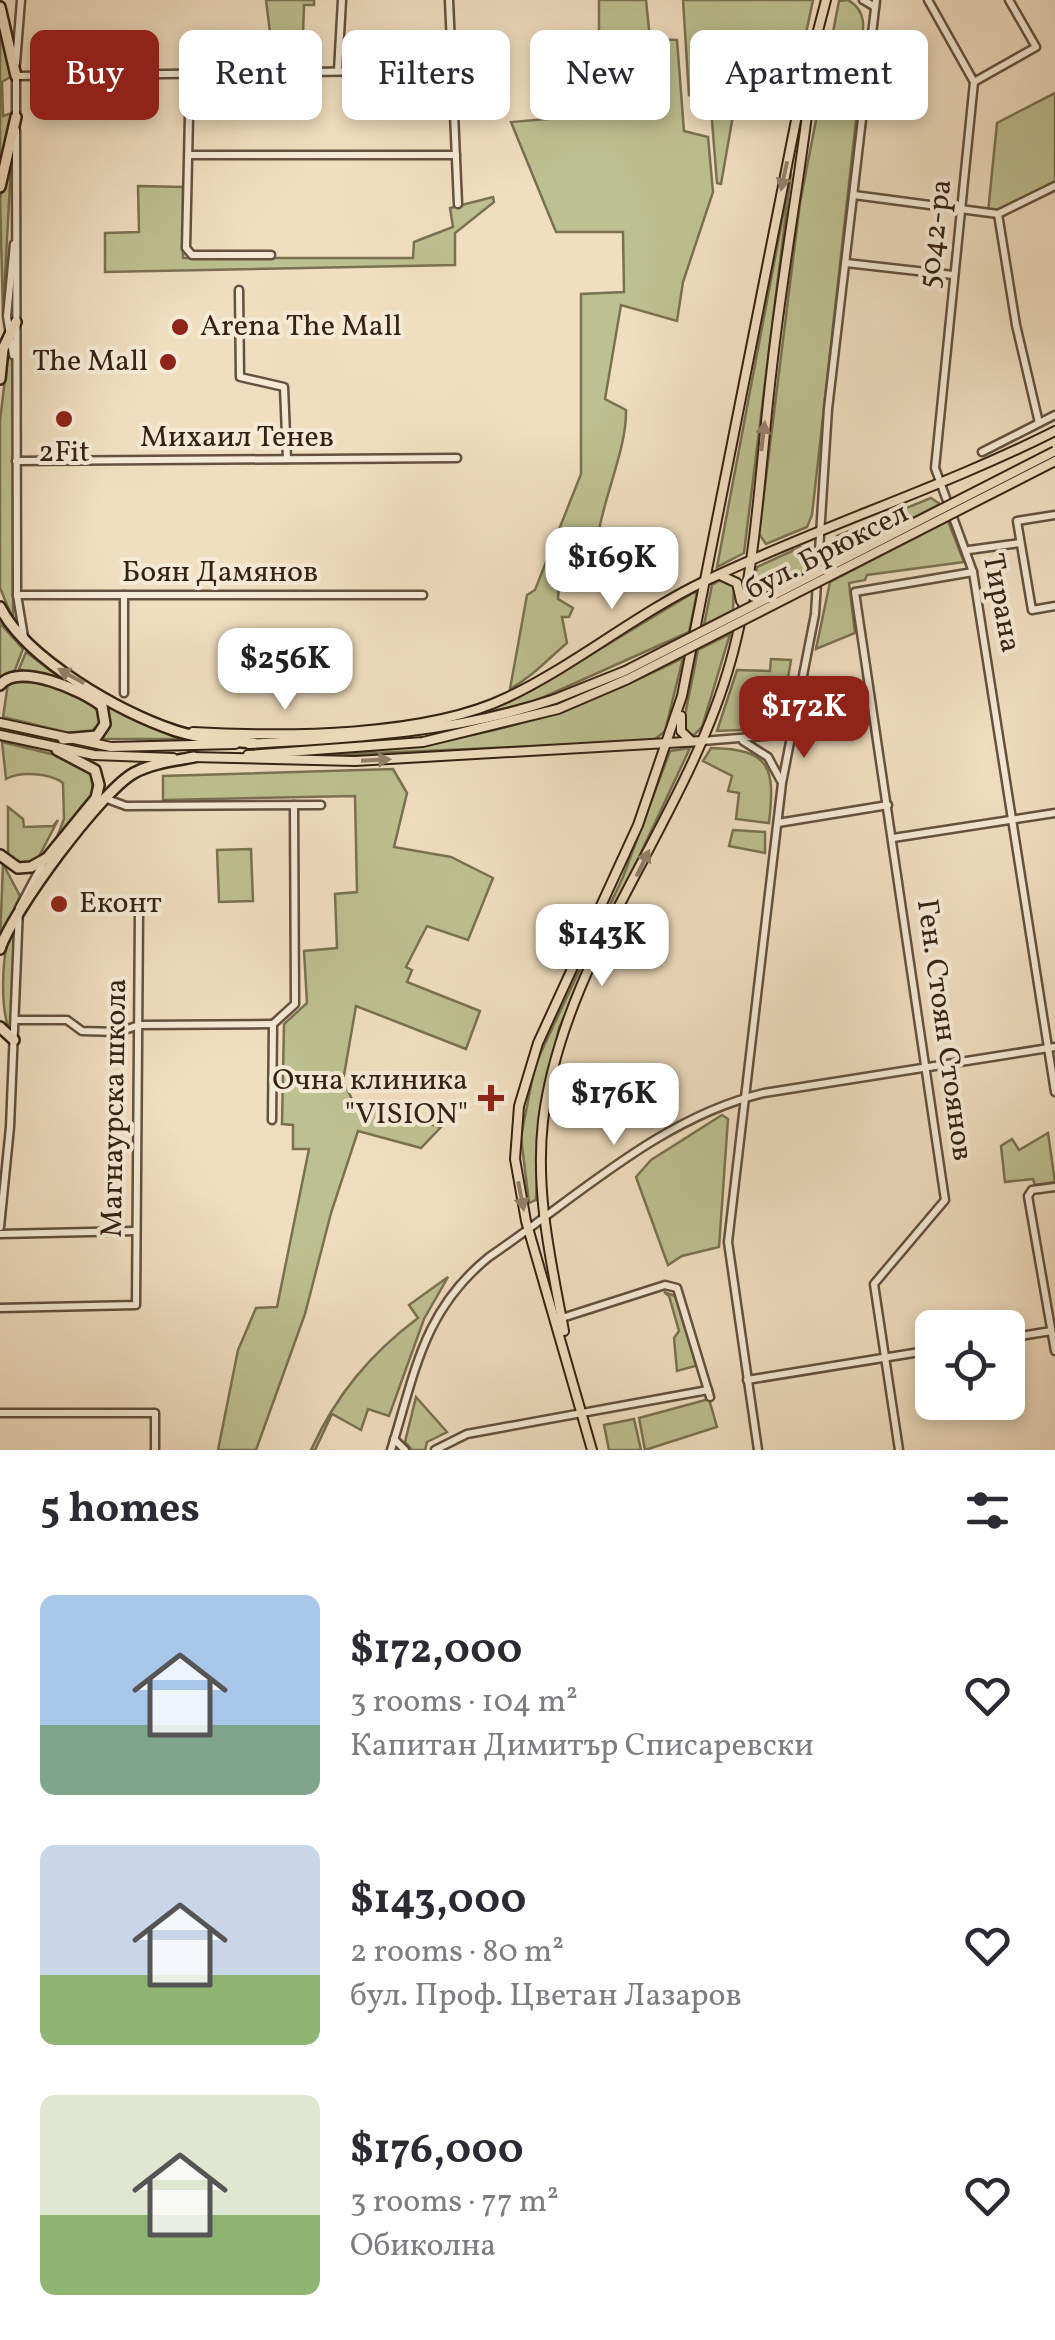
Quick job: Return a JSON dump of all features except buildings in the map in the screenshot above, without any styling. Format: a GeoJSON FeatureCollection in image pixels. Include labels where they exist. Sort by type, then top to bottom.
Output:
{"type":"FeatureCollection","features":[{"type":"Feature","properties":{"kind":"highway"},"geometry":{"type":"LineString","coordinates":[[0,7],[16,76]]}},
{"type":"Feature","properties":{"kind":"highway"},"geometry":{"type":"LineString","coordinates":[[0,188],[16,116]]}},
{"type":"Feature","properties":{"kind":"highway"},"geometry":{"type":"LineString","coordinates":[[0,379],[8,339],[16,322]]}},
{"type":"Feature","properties":{"kind":"highway"},"geometry":{"type":"LineString","coordinates":[[0,607],[28,647],[118,702],[179,732],[254,743]]}},
{"type":"Feature","properties":{"kind":"highway"},"geometry":{"type":"LineString","coordinates":[[0,685],[12,674],[30,674],[100,704],[106,719],[100,734],[88,740],[63,739]]}},
{"type":"Feature","properties":{"kind":"highway"},"geometry":{"type":"LineString","coordinates":[[0,855],[10,865],[24,868],[47,858],[94,801],[99,786],[91,766],[57,750]]}},
{"type":"Feature","properties":{"kind":"highway"},"geometry":{"type":"LineString","coordinates":[[0,950],[19,908],[107,799],[136,772],[194,757]]}},
{"type":"Feature","properties":{"kind":"highway"},"geometry":{"type":"LineString","coordinates":[[0,1026],[14,1040]]}},
{"type":"Feature","properties":{"kind":"main road"},"geometry":{"type":"LineString","coordinates":[[819,30],[826,0]]}},
{"type":"Feature","properties":{"kind":"main road"},"geometry":{"type":"LineString","coordinates":[[592,1450],[584,1410],[528,1230],[515,1148],[527,1074],[656,777],[682,696],[797,120]]}},
{"type":"Feature","properties":{"kind":"main road"},"geometry":{"type":"LineString","coordinates":[[570,1364],[543,1220],[544,1120],[565,1029],[723,688],[749,562],[806,120]]}},
{"type":"Feature","properties":{"kind":"main road"},"geometry":{"type":"LineString","coordinates":[[0,724],[63,739],[134,748],[318,740],[448,718],[506,698],[706,580],[940,484],[1055,431]]}},
{"type":"Feature","properties":{"kind":"main road","name":"бул. Брюксел"},"geometry":{"type":"LineString","coordinates":[[318,740],[436,729],[556,704],[1055,451]]}},
{"type":"Feature","properties":{"kind":"main road","name":"бул. Брюксел"},"geometry":{"type":"LineString","coordinates":[[209,756],[410,744],[473,733],[645,671],[1055,461]]}},
{"type":"Feature","properties":{"kind":"main road"},"geometry":{"type":"LineString","coordinates":[[752,533],[761,549],[774,551]]}},
{"type":"Feature","properties":{"kind":"main road"},"geometry":{"type":"LineString","coordinates":[[716,576],[734,580],[742,605]]}},
{"type":"Feature","properties":{"kind":"main road"},"geometry":{"type":"LineString","coordinates":[[682,696],[680,731],[698,741]]}},
{"type":"Feature","properties":{"kind":"main road"},"geometry":{"type":"LineString","coordinates":[[179,732],[391,727]]}},
{"type":"Feature","properties":{"kind":"main road"},"geometry":{"type":"LineString","coordinates":[[0,735],[57,750],[112,757],[209,756],[302,762],[698,741]]}},
{"type":"Feature","properties":{"kind":"main road"},"geometry":{"type":"LineString","coordinates":[[631,747],[655,754],[656,777]]}},
{"type":"Feature","properties":{"kind":"street"},"geometry":{"type":"LineString","coordinates":[[21,0],[16,76],[17,594],[28,647]]}},
{"type":"Feature","properties":{"kind":"street"},"geometry":{"type":"LineString","coordinates":[[338,70],[342,0]]}},
{"type":"Feature","properties":{"kind":"street"},"geometry":{"type":"LineString","coordinates":[[449,0],[449,30]]}},
{"type":"Feature","properties":{"kind":"street"},"geometry":{"type":"LineString","coordinates":[[758,1450],[728,1242],[789,733],[816,614],[827,421],[876,4],[863,0]]}},
{"type":"Feature","properties":{"kind":"street"},"geometry":{"type":"LineString","coordinates":[[928,0],[974,82],[1036,47],[1008,0]]}},
{"type":"Feature","properties":{"kind":"street"},"geometry":{"type":"LineString","coordinates":[[322,70],[342,70]]}},
{"type":"Feature","properties":{"kind":"street"},"geometry":{"type":"LineString","coordinates":[[16,76],[179,72]]}},
{"type":"Feature","properties":{"kind":"street","name":"5042-ра"},"geometry":{"type":"LineString","coordinates":[[940,484],[934,458],[974,82]]}},
{"type":"Feature","properties":{"kind":"street"},"geometry":{"type":"LineString","coordinates":[[189,120],[186,248],[192,255],[271,256]]}},
{"type":"Feature","properties":{"kind":"street"},"geometry":{"type":"LineString","coordinates":[[454,120],[458,204]]}},
{"type":"Feature","properties":{"kind":"street"},"geometry":{"type":"LineString","coordinates":[[189,154],[456,155]]}},
{"type":"Feature","properties":{"kind":"street"},"geometry":{"type":"LineString","coordinates":[[854,195],[998,214],[1055,186]]}},
{"type":"Feature","properties":{"kind":"street"},"geometry":{"type":"LineString","coordinates":[[998,214],[1039,423]]}},
{"type":"Feature","properties":{"kind":"street"},"geometry":{"type":"LineString","coordinates":[[16,236],[11,254],[8,339],[16,371]]}},
{"type":"Feature","properties":{"kind":"street"},"geometry":{"type":"LineString","coordinates":[[846,262],[953,274]]}},
{"type":"Feature","properties":{"kind":"street"},"geometry":{"type":"LineString","coordinates":[[239,290],[240,377],[284,387],[287,459]]}},
{"type":"Feature","properties":{"kind":"street"},"geometry":{"type":"LineString","coordinates":[[982,452],[1055,415]]}},
{"type":"Feature","properties":{"kind":"street","name":"Михаил Тенев"},"geometry":{"type":"LineString","coordinates":[[16,461],[457,458]]}},
{"type":"Feature","properties":{"kind":"street","name":"Тирана"},"geometry":{"type":"LineString","coordinates":[[940,484],[969,550],[974,572],[1052,1048],[1055,1092]]}},
{"type":"Feature","properties":{"kind":"street"},"geometry":{"type":"LineString","coordinates":[[1055,514],[1016,521],[1032,610],[1055,606]]}},
{"type":"Feature","properties":{"kind":"street"},"geometry":{"type":"LineString","coordinates":[[969,550],[1020,542]]}},
{"type":"Feature","properties":{"kind":"street","name":"Ген. Стоян Стоянов"},"geometry":{"type":"LineString","coordinates":[[899,1450],[874,1284],[945,1200],[855,592],[974,572]]}},
{"type":"Feature","properties":{"kind":"street","name":"Боян Дамянов"},"geometry":{"type":"LineString","coordinates":[[17,594],[424,595]]}},
{"type":"Feature","properties":{"kind":"street"},"geometry":{"type":"LineString","coordinates":[[124,595],[124,693]]}},
{"type":"Feature","properties":{"kind":"street"},"geometry":{"type":"LineString","coordinates":[[698,741],[789,733]]}},
{"type":"Feature","properties":{"kind":"street"},"geometry":{"type":"LineString","coordinates":[[738,739],[760,748],[782,783]]}},
{"type":"Feature","properties":{"kind":"street"},"geometry":{"type":"LineString","coordinates":[[107,799],[126,806],[321,805]]}},
{"type":"Feature","properties":{"kind":"street"},"geometry":{"type":"LineString","coordinates":[[16,1020],[67,1020],[82,1031],[119,1032],[139,1026],[273,1024],[295,1004],[294,804]]}},
{"type":"Feature","properties":{"kind":"street"},"geometry":{"type":"LineString","coordinates":[[778,823],[888,804]]}},
{"type":"Feature","properties":{"kind":"street"},"geometry":{"type":"LineString","coordinates":[[893,838],[1055,812]]}},
{"type":"Feature","properties":{"kind":"street"},"geometry":{"type":"LineString","coordinates":[[47,858],[29,882],[19,908],[16,1020],[0,1231],[136,1232]]}},
{"type":"Feature","properties":{"kind":"street","name":"Магнаурска школа"},"geometry":{"type":"LineString","coordinates":[[0,1308],[136,1305],[139,912]]}},
{"type":"Feature","properties":{"kind":"street"},"geometry":{"type":"LineString","coordinates":[[272,1120],[273,1024]]}},
{"type":"Feature","properties":{"kind":"street"},"geometry":{"type":"LineString","coordinates":[[390,1450],[432,1322],[472,1271],[682,1122],[743,1098],[1052,1048]]}},
{"type":"Feature","properties":{"kind":"street"},"geometry":{"type":"LineString","coordinates":[[1055,1186],[1032,1190],[1028,1196],[1055,1352]]}},
{"type":"Feature","properties":{"kind":"street"},"geometry":{"type":"LineString","coordinates":[[435,1450],[467,1434],[584,1410],[709,1393],[677,1288],[666,1286],[562,1318]]}},
{"type":"Feature","properties":{"kind":"street"},"geometry":{"type":"LineString","coordinates":[[1025,1335],[1051,1331]]}},
{"type":"Feature","properties":{"kind":"street"},"geometry":{"type":"LineString","coordinates":[[747,1380],[915,1353]]}},
{"type":"Feature","properties":{"kind":"street"},"geometry":{"type":"LineString","coordinates":[[0,1413],[155,1413],[155,1450]]}},
{"type":"Feature","properties":{"kind":"street"},"geometry":{"type":"LineString","coordinates":[[394,1438],[405,1450]]}},
{"type":"Feature","properties":{"kind":"green space"},"geometry":{"type":"Polygon","coordinates":[[[266,0],[314,0],[314,5],[304,5],[303,30],[270,30],[266,0]]]}},
{"type":"Feature","properties":{"kind":"green space"},"geometry":{"type":"Polygon","coordinates":[[[599,0],[646,0],[649,30],[599,30],[599,0]]]}},
{"type":"Feature","properties":{"kind":"green space"},"geometry":{"type":"Polygon","coordinates":[[[683,0],[813,0],[807,30],[690,30],[689,95],[683,0]]]}},
{"type":"Feature","properties":{"kind":"green space"},"geometry":{"type":"Polygon","coordinates":[[[848,0],[857,8],[863,30],[833,30],[839,1],[848,0]]]}},
{"type":"Feature","properties":{"kind":"green space"},"geometry":{"type":"Polygon","coordinates":[[[0,17],[12,76],[2,82],[3,116],[12,113],[0,175],[0,17]]]}},
{"type":"Feature","properties":{"kind":"green space"},"geometry":{"type":"Polygon","coordinates":[[[670,40],[677,40],[684,131],[708,137],[713,192],[683,282],[677,321],[621,305],[605,399],[626,410],[625,426],[596,547],[576,539],[560,568],[558,599],[573,608],[569,617],[562,617],[567,643],[510,689],[527,595],[535,590],[581,474],[581,294],[624,292],[623,232],[556,232],[511,122],[670,120],[670,40]]]}},
{"type":"Feature","properties":{"kind":"green space"},"geometry":{"type":"Polygon","coordinates":[[[1055,93],[1055,186],[998,214],[988,212],[997,123],[1055,93]]]}},
{"type":"Feature","properties":{"kind":"green space"},"geometry":{"type":"Polygon","coordinates":[[[712,120],[732,120],[721,184],[717,183],[712,120]]]}},
{"type":"Feature","properties":{"kind":"green space"},"geometry":{"type":"Polygon","coordinates":[[[816,120],[856,120],[812,515],[807,527],[766,544],[759,534],[800,203],[816,120]]]}},
{"type":"Feature","properties":{"kind":"green space"},"geometry":{"type":"Polygon","coordinates":[[[12,146],[3,314],[0,199],[12,146]]]}},
{"type":"Feature","properties":{"kind":"green space"},"geometry":{"type":"Polygon","coordinates":[[[791,173],[744,553],[717,567],[791,173]]]}},
{"type":"Feature","properties":{"kind":"green space"},"geometry":{"type":"Polygon","coordinates":[[[138,186],[183,187],[183,258],[413,258],[414,242],[453,227],[450,208],[493,197],[494,202],[455,233],[455,265],[105,272],[105,233],[139,232],[138,186]]]}},
{"type":"Feature","properties":{"kind":"green space"},"geometry":{"type":"Polygon","coordinates":[[[9,345],[13,366],[13,619],[0,588],[0,421],[9,345]]]}},
{"type":"Feature","properties":{"kind":"green space"},"geometry":{"type":"Polygon","coordinates":[[[931,498],[940,504],[831,560],[837,536],[931,498]]]}},
{"type":"Feature","properties":{"kind":"green space"},"geometry":{"type":"Polygon","coordinates":[[[948,521],[964,562],[867,575],[865,580],[849,583],[855,633],[816,649],[830,582],[948,521]]]}},
{"type":"Feature","properties":{"kind":"green space"},"geometry":{"type":"Polygon","coordinates":[[[801,547],[809,551],[809,571],[750,601],[757,567],[801,547]]]}},
{"type":"Feature","properties":{"kind":"green space"},"geometry":{"type":"Polygon","coordinates":[[[722,579],[734,583],[733,610],[704,625],[712,585],[722,579]]]}},
{"type":"Feature","properties":{"kind":"green space"},"geometry":{"type":"Polygon","coordinates":[[[697,593],[689,632],[535,701],[448,723],[530,691],[697,593]]]}},
{"type":"Feature","properties":{"kind":"green space"},"geometry":{"type":"Polygon","coordinates":[[[0,623],[23,649],[15,670],[0,679],[0,623]]]}},
{"type":"Feature","properties":{"kind":"green space"},"geometry":{"type":"Polygon","coordinates":[[[730,634],[702,727],[694,735],[687,735],[683,725],[698,650],[730,634]]]}},
{"type":"Feature","properties":{"kind":"green space"},"geometry":{"type":"Polygon","coordinates":[[[26,652],[51,671],[179,739],[102,739],[110,720],[103,703],[19,669],[26,652]]]}},
{"type":"Feature","properties":{"kind":"green space"},"geometry":{"type":"Polygon","coordinates":[[[683,658],[665,731],[653,741],[285,757],[393,748],[490,731],[584,702],[683,658]]]}},
{"type":"Feature","properties":{"kind":"green space"},"geometry":{"type":"Polygon","coordinates":[[[771,659],[791,660],[781,720],[767,729],[717,731],[737,670],[770,671],[771,659]]]}},
{"type":"Feature","properties":{"kind":"green space"},"geometry":{"type":"Polygon","coordinates":[[[29,677],[94,704],[102,721],[86,737],[3,717],[8,683],[29,677]]]}},
{"type":"Feature","properties":{"kind":"green space"},"geometry":{"type":"Polygon","coordinates":[[[2,742],[76,760],[91,770],[93,795],[56,840],[64,819],[63,783],[35,774],[6,779],[2,742]]]}},
{"type":"Feature","properties":{"kind":"green space"},"geometry":{"type":"Polygon","coordinates":[[[690,748],[559,1028],[539,1119],[536,1200],[529,1203],[521,1137],[535,1065],[623,877],[670,751],[690,748]]]}},
{"type":"Feature","properties":{"kind":"green space"},"geometry":{"type":"Polygon","coordinates":[[[711,748],[747,753],[765,766],[771,789],[769,823],[736,819],[739,793],[728,791],[732,776],[703,761],[711,748]]]}},
{"type":"Feature","properties":{"kind":"green space"},"geometry":{"type":"Polygon","coordinates":[[[393,769],[407,793],[394,847],[451,857],[493,878],[468,940],[427,926],[406,967],[412,970],[407,982],[480,1011],[466,1049],[356,1006],[343,1081],[354,1103],[441,1127],[421,1148],[358,1131],[331,1213],[305,1314],[256,1450],[218,1450],[238,1350],[256,1308],[277,1307],[309,1149],[293,1149],[293,1125],[282,1124],[284,1024],[307,1003],[304,951],[337,948],[335,894],[357,892],[355,796],[163,800],[163,776],[393,769]]]}},
{"type":"Feature","properties":{"kind":"green space"},"geometry":{"type":"Polygon","coordinates":[[[8,807],[23,819],[24,827],[53,826],[58,820],[36,862],[21,865],[8,858],[8,807]]]}},
{"type":"Feature","properties":{"kind":"green space"},"geometry":{"type":"Polygon","coordinates":[[[733,830],[765,832],[765,853],[729,846],[733,830]]]}},
{"type":"Feature","properties":{"kind":"green space"},"geometry":{"type":"Polygon","coordinates":[[[251,849],[253,901],[219,902],[217,850],[251,849]]]}},
{"type":"Feature","properties":{"kind":"green space"},"geometry":{"type":"Polygon","coordinates":[[[3,864],[20,896],[0,941],[3,864]]]}},
{"type":"Feature","properties":{"kind":"green space"},"geometry":{"type":"Polygon","coordinates":[[[14,925],[11,1034],[3,981],[6,950],[14,925]]]}},
{"type":"Feature","properties":{"kind":"green space"},"geometry":{"type":"Polygon","coordinates":[[[722,1115],[728,1119],[719,1247],[682,1256],[668,1265],[636,1177],[651,1160],[722,1115]]]}},
{"type":"Feature","properties":{"kind":"green space"},"geometry":{"type":"Polygon","coordinates":[[[1048,1133],[1055,1182],[1005,1182],[1001,1146],[1012,1139],[1019,1150],[1048,1133]]]}},
{"type":"Feature","properties":{"kind":"green space"},"geometry":{"type":"Polygon","coordinates":[[[448,1277],[424,1319],[389,1416],[368,1409],[361,1430],[332,1414],[315,1450],[311,1450],[332,1411],[356,1377],[418,1318],[409,1305],[448,1277]]]}},
{"type":"Feature","properties":{"kind":"green space"},"geometry":{"type":"Polygon","coordinates":[[[664,1292],[675,1296],[699,1365],[677,1371],[674,1338],[679,1331],[669,1296],[664,1292]]]}},
{"type":"Feature","properties":{"kind":"green space"},"geometry":{"type":"Polygon","coordinates":[[[416,1397],[447,1432],[427,1442],[425,1450],[412,1450],[405,1442],[416,1397]]]}},
{"type":"Feature","properties":{"kind":"green space"},"geometry":{"type":"Polygon","coordinates":[[[709,1399],[717,1427],[645,1450],[639,1418],[709,1399]]]}},
{"type":"Feature","properties":{"kind":"green space"},"geometry":{"type":"Polygon","coordinates":[[[634,1419],[641,1450],[609,1450],[604,1425],[634,1419]]]}},
{"type":"Feature","properties":{"kind":"place","name":"Arena The Mall"},"geometry":{"type":"Point","coordinates":[180,327]}},
{"type":"Feature","properties":{"kind":"place","name":"The Mall"},"geometry":{"type":"Point","coordinates":[168,362]}},
{"type":"Feature","properties":{"kind":"place","name":"2Fit"},"geometry":{"type":"Point","coordinates":[64,419]}},
{"type":"Feature","properties":{"kind":"place","name":"Еконт"},"geometry":{"type":"Point","coordinates":[59,904]}},
{"type":"Feature","properties":{"kind":"place","name":"Очна клиника \"VISION\""},"geometry":{"type":"Point","coordinates":[491,1098]}}]}
